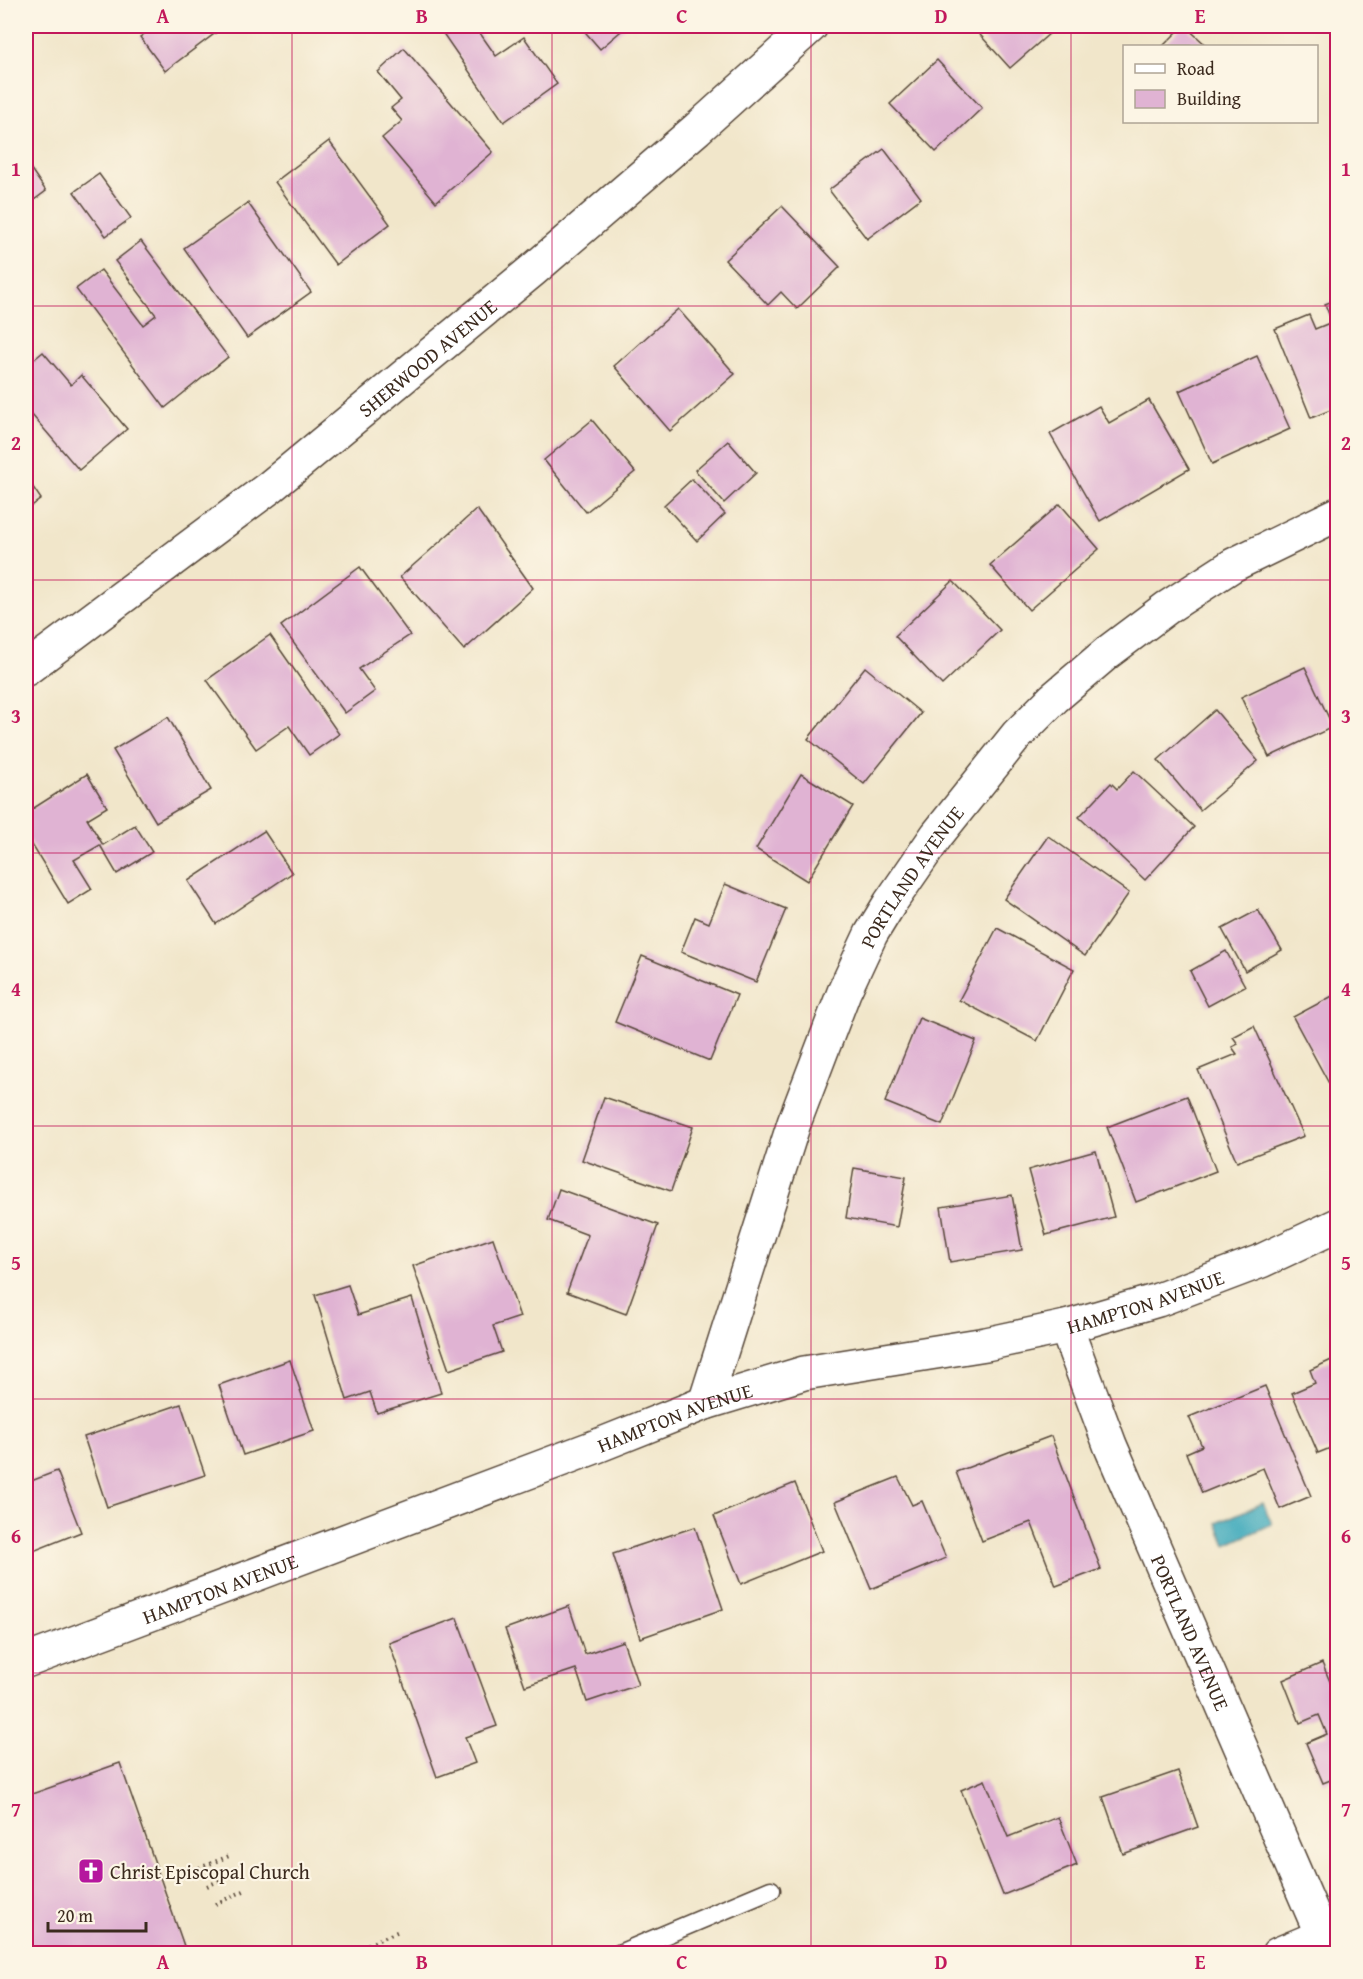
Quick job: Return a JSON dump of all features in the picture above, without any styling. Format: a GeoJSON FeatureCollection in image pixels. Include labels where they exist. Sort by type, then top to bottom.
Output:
{"type":"FeatureCollection","features":[{"type":"Feature","properties":{"kind":"street","name":"SHERWOOD AVENUE"},"geometry":{"type":"LineString","coordinates":[[26,669],[270,487],[533,270],[697,129],[812,26]]}},
{"type":"Feature","properties":{"kind":"street","name":"PORTLAND AVENUE"},"geometry":{"type":"LineString","coordinates":[[705,1403],[794,1123],[844,992],[890,903],[937,835],[1017,735],[1054,698],[1108,652],[1168,607],[1233,565],[1338,514]]}},
{"type":"Feature","properties":{"kind":"street","name":"HAMPTON AVENUE"},"geometry":{"type":"LineString","coordinates":[[26,1661],[592,1448],[705,1403],[804,1373],[986,1344],[1066,1327],[1158,1299],[1261,1261],[1338,1225]]}},
{"type":"Feature","properties":{"kind":"street","name":"PORTLAND AVENUE"},"geometry":{"type":"LineString","coordinates":[[1066,1327],[1110,1445],[1330,1932]]}},
{"type":"Feature","properties":{"kind":"street"},"geometry":{"type":"LineString","coordinates":[[1278,1953],[1330,1932]]}},
{"type":"Feature","properties":{"kind":"lane"},"geometry":{"type":"LineString","coordinates":[[619,1953],[771,1890]]}},
{"type":"Feature","properties":{"kind":"path"},"geometry":{"type":"LineString","coordinates":[[200,1868],[232,1855]]}},
{"type":"Feature","properties":{"kind":"path"},"geometry":{"type":"LineString","coordinates":[[207,1886],[239,1872]]}},
{"type":"Feature","properties":{"kind":"path"},"geometry":{"type":"LineString","coordinates":[[214,1904],[246,1890]]}},
{"type":"Feature","properties":{"kind":"path"},"geometry":{"type":"LineString","coordinates":[[346,1953],[399,1931]]}},
{"type":"Feature","properties":{"kind":"water"},"geometry":{"type":"Polygon","coordinates":[[[1263,1503],[1272,1524],[1226,1545],[1217,1523],[1263,1503]]]}},
{"type":"Feature","properties":{"kind":"building"},"geometry":{"type":"Polygon","coordinates":[[[156,26],[214,26],[218,31],[165,71],[140,37],[156,26]]]}},
{"type":"Feature","properties":{"kind":"building"},"geometry":{"type":"Polygon","coordinates":[[[444,26],[475,26],[496,56],[524,37],[557,84],[504,122],[440,29],[444,26]]]}},
{"type":"Feature","properties":{"kind":"building"},"geometry":{"type":"Polygon","coordinates":[[[580,26],[627,26],[600,49],[580,26]]]}},
{"type":"Feature","properties":{"kind":"building"},"geometry":{"type":"Polygon","coordinates":[[[972,26],[1058,26],[1010,68],[972,26]]]}},
{"type":"Feature","properties":{"kind":"building"},"geometry":{"type":"Polygon","coordinates":[[[1185,26],[1206,45],[1164,45],[1185,26]]]}},
{"type":"Feature","properties":{"kind":"building"},"geometry":{"type":"Polygon","coordinates":[[[404,48],[493,152],[436,202],[382,138],[402,121],[391,108],[401,100],[378,72],[404,48]]]}},
{"type":"Feature","properties":{"kind":"building"},"geometry":{"type":"Polygon","coordinates":[[[937,60],[982,108],[936,152],[890,104],[937,60]]]}},
{"type":"Feature","properties":{"kind":"building"},"geometry":{"type":"Polygon","coordinates":[[[329,141],[390,224],[336,265],[275,182],[329,141]]]}},
{"type":"Feature","properties":{"kind":"building"},"geometry":{"type":"Polygon","coordinates":[[[884,149],[921,198],[867,239],[829,190],[884,149]]]}},
{"type":"Feature","properties":{"kind":"building"},"geometry":{"type":"Polygon","coordinates":[[[26,162],[46,191],[26,206],[26,162]]]}},
{"type":"Feature","properties":{"kind":"building"},"geometry":{"type":"Polygon","coordinates":[[[99,174],[131,218],[106,236],[74,192],[99,174]]]}},
{"type":"Feature","properties":{"kind":"building"},"geometry":{"type":"Polygon","coordinates":[[[248,203],[311,292],[247,338],[184,248],[248,203]]]}},
{"type":"Feature","properties":{"kind":"building"},"geometry":{"type":"Polygon","coordinates":[[[782,206],[840,267],[797,309],[781,292],[768,305],[725,260],[782,206]]]}},
{"type":"Feature","properties":{"kind":"building"},"geometry":{"type":"Polygon","coordinates":[[[141,241],[228,357],[165,408],[76,289],[101,270],[143,325],[156,315],[115,261],[141,241]]]}},
{"type":"Feature","properties":{"kind":"building"},"geometry":{"type":"Polygon","coordinates":[[[1338,299],[1338,407],[1311,418],[1275,329],[1309,315],[1315,329],[1332,322],[1325,304],[1338,299]]]}},
{"type":"Feature","properties":{"kind":"building"},"geometry":{"type":"Polygon","coordinates":[[[678,309],[735,374],[670,431],[614,366],[678,309]]]}},
{"type":"Feature","properties":{"kind":"building"},"geometry":{"type":"Polygon","coordinates":[[[43,352],[71,385],[81,375],[127,429],[79,470],[26,408],[26,366],[43,352]]]}},
{"type":"Feature","properties":{"kind":"building"},"geometry":{"type":"Polygon","coordinates":[[[1257,356],[1290,429],[1212,464],[1179,391],[1257,356]]]}},
{"type":"Feature","properties":{"kind":"building"},"geometry":{"type":"Polygon","coordinates":[[[1149,400],[1189,469],[1100,521],[1050,434],[1099,406],[1109,423],[1149,400]]]}},
{"type":"Feature","properties":{"kind":"building"},"geometry":{"type":"Polygon","coordinates":[[[592,420],[635,472],[586,512],[544,460],[592,420]]]}},
{"type":"Feature","properties":{"kind":"building"},"geometry":{"type":"Polygon","coordinates":[[[728,441],[756,473],[724,503],[695,470],[728,441]]]}},
{"type":"Feature","properties":{"kind":"building"},"geometry":{"type":"Polygon","coordinates":[[[26,477],[41,499],[26,510],[26,477]]]}},
{"type":"Feature","properties":{"kind":"building"},"geometry":{"type":"Polygon","coordinates":[[[692,479],[725,514],[697,541],[664,505],[692,479]]]}},
{"type":"Feature","properties":{"kind":"building"},"geometry":{"type":"Polygon","coordinates":[[[1060,504],[1099,549],[1029,610],[990,565],[1060,504]]]}},
{"type":"Feature","properties":{"kind":"building"},"geometry":{"type":"Polygon","coordinates":[[[477,509],[533,588],[464,650],[400,577],[477,509]]]}},
{"type":"Feature","properties":{"kind":"building"},"geometry":{"type":"Polygon","coordinates":[[[360,567],[410,635],[359,669],[375,691],[345,713],[281,626],[360,567]]]}},
{"type":"Feature","properties":{"kind":"building"},"geometry":{"type":"Polygon","coordinates":[[[953,581],[1000,630],[942,685],[895,636],[953,581]]]}},
{"type":"Feature","properties":{"kind":"building"},"geometry":{"type":"Polygon","coordinates":[[[270,635],[339,734],[309,755],[289,726],[256,749],[207,680],[270,635]]]}},
{"type":"Feature","properties":{"kind":"building"},"geometry":{"type":"Polygon","coordinates":[[[865,667],[921,713],[864,784],[808,739],[865,667]]]}},
{"type":"Feature","properties":{"kind":"building"},"geometry":{"type":"Polygon","coordinates":[[[1305,667],[1333,727],[1269,757],[1241,697],[1305,667]]]}},
{"type":"Feature","properties":{"kind":"building"},"geometry":{"type":"Polygon","coordinates":[[[1215,710],[1258,761],[1200,810],[1158,760],[1215,710]]]}},
{"type":"Feature","properties":{"kind":"building"},"geometry":{"type":"Polygon","coordinates":[[[168,717],[211,790],[156,822],[113,750],[168,717]]]}},
{"type":"Feature","properties":{"kind":"building"},"geometry":{"type":"Polygon","coordinates":[[[1134,771],[1194,827],[1145,880],[1079,817],[1111,783],[1117,789],[1134,771]]]}},
{"type":"Feature","properties":{"kind":"building"},"geometry":{"type":"Polygon","coordinates":[[[87,774],[107,807],[87,819],[103,845],[135,825],[152,852],[117,874],[100,845],[74,860],[92,889],[68,904],[26,835],[26,813],[87,774]]]}},
{"type":"Feature","properties":{"kind":"building"},"geometry":{"type":"Polygon","coordinates":[[[801,774],[853,806],[807,881],[756,849],[801,774]]]}},
{"type":"Feature","properties":{"kind":"building"},"geometry":{"type":"Polygon","coordinates":[[[264,831],[292,873],[216,924],[188,881],[264,831]]]}},
{"type":"Feature","properties":{"kind":"building"},"geometry":{"type":"Polygon","coordinates":[[[1048,836],[1129,893],[1085,956],[1004,899],[1048,836]]]}},
{"type":"Feature","properties":{"kind":"building"},"geometry":{"type":"Polygon","coordinates":[[[725,884],[786,909],[756,982],[681,952],[695,917],[709,923],[725,884]]]}},
{"type":"Feature","properties":{"kind":"building"},"geometry":{"type":"Polygon","coordinates":[[[1258,910],[1282,950],[1245,971],[1222,929],[1258,910]]]}},
{"type":"Feature","properties":{"kind":"building"},"geometry":{"type":"Polygon","coordinates":[[[997,928],[1074,969],[1037,1041],[959,1000],[997,928]]]}},
{"type":"Feature","properties":{"kind":"building"},"geometry":{"type":"Polygon","coordinates":[[[1226,951],[1245,986],[1208,1006],[1190,971],[1226,951]]]}},
{"type":"Feature","properties":{"kind":"building"},"geometry":{"type":"Polygon","coordinates":[[[642,956],[737,995],[710,1061],[615,1022],[642,956]]]}},
{"type":"Feature","properties":{"kind":"building"},"geometry":{"type":"Polygon","coordinates":[[[1338,993],[1338,1085],[1332,1089],[1293,1017],[1338,993]]]}},
{"type":"Feature","properties":{"kind":"building"},"geometry":{"type":"Polygon","coordinates":[[[919,1018],[976,1041],[942,1125],[885,1102],[919,1018]]]}},
{"type":"Feature","properties":{"kind":"building"},"geometry":{"type":"Polygon","coordinates":[[[1254,1026],[1304,1136],[1237,1162],[1198,1070],[1237,1054],[1232,1047],[1238,1044],[1233,1037],[1254,1026]]]}},
{"type":"Feature","properties":{"kind":"building"},"geometry":{"type":"Polygon","coordinates":[[[1187,1096],[1216,1171],[1136,1202],[1107,1127],[1187,1096]]]}},
{"type":"Feature","properties":{"kind":"building"},"geometry":{"type":"Polygon","coordinates":[[[604,1097],[693,1127],[671,1191],[582,1160],[604,1097]]]}},
{"type":"Feature","properties":{"kind":"building"},"geometry":{"type":"Polygon","coordinates":[[[1096,1151],[1114,1217],[1046,1235],[1028,1170],[1096,1151]]]}},
{"type":"Feature","properties":{"kind":"building"},"geometry":{"type":"Polygon","coordinates":[[[854,1168],[906,1177],[897,1227],[846,1218],[854,1168]]]}},
{"type":"Feature","properties":{"kind":"building"},"geometry":{"type":"Polygon","coordinates":[[[559,1189],[658,1225],[626,1314],[567,1292],[588,1235],[548,1220],[559,1189]]]}},
{"type":"Feature","properties":{"kind":"building"},"geometry":{"type":"Polygon","coordinates":[[[1012,1195],[1022,1250],[950,1262],[941,1207],[1012,1195]]]}},
{"type":"Feature","properties":{"kind":"building"},"geometry":{"type":"Polygon","coordinates":[[[493,1238],[520,1317],[493,1326],[502,1352],[449,1370],[413,1266],[493,1238]]]}},
{"type":"Feature","properties":{"kind":"building"},"geometry":{"type":"Polygon","coordinates":[[[348,1285],[358,1315],[412,1298],[441,1393],[377,1413],[370,1392],[347,1400],[315,1295],[348,1285]]]}},
{"type":"Feature","properties":{"kind":"building"},"geometry":{"type":"Polygon","coordinates":[[[1338,1357],[1338,1445],[1318,1453],[1292,1393],[1315,1383],[1310,1370],[1338,1357]]]}},
{"type":"Feature","properties":{"kind":"building"},"geometry":{"type":"Polygon","coordinates":[[[290,1360],[314,1431],[243,1455],[219,1385],[290,1360]]]}},
{"type":"Feature","properties":{"kind":"building"},"geometry":{"type":"Polygon","coordinates":[[[1265,1386],[1311,1496],[1280,1509],[1263,1468],[1202,1493],[1186,1453],[1202,1446],[1189,1417],[1265,1386]]]}},
{"type":"Feature","properties":{"kind":"building"},"geometry":{"type":"Polygon","coordinates":[[[181,1404],[205,1475],[107,1507],[84,1437],[181,1404]]]}},
{"type":"Feature","properties":{"kind":"building"},"geometry":{"type":"Polygon","coordinates":[[[1051,1436],[1101,1569],[1056,1586],[1031,1522],[982,1541],[956,1472],[1051,1436]]]}},
{"type":"Feature","properties":{"kind":"building"},"geometry":{"type":"Polygon","coordinates":[[[57,1471],[81,1532],[26,1554],[26,1483],[57,1471]]]}},
{"type":"Feature","properties":{"kind":"building"},"geometry":{"type":"Polygon","coordinates":[[[898,1477],[912,1505],[922,1501],[946,1558],[871,1589],[835,1502],[898,1477]]]}},
{"type":"Feature","properties":{"kind":"building"},"geometry":{"type":"Polygon","coordinates":[[[795,1483],[822,1551],[741,1584],[714,1516],[795,1483]]]}},
{"type":"Feature","properties":{"kind":"building"},"geometry":{"type":"Polygon","coordinates":[[[695,1527],[723,1609],[640,1638],[613,1554],[695,1527]]]}},
{"type":"Feature","properties":{"kind":"building"},"geometry":{"type":"Polygon","coordinates":[[[569,1606],[585,1654],[623,1641],[638,1685],[587,1702],[576,1669],[525,1686],[505,1629],[569,1606]]]}},
{"type":"Feature","properties":{"kind":"building"},"geometry":{"type":"Polygon","coordinates":[[[457,1618],[497,1726],[465,1737],[475,1763],[437,1777],[389,1643],[457,1618]]]}},
{"type":"Feature","properties":{"kind":"building"},"geometry":{"type":"Polygon","coordinates":[[[1322,1663],[1335,1693],[1338,1692],[1338,1777],[1323,1783],[1306,1743],[1327,1734],[1319,1715],[1300,1723],[1283,1680],[1322,1663]]]}},
{"type":"Feature","properties":{"kind":"building","name":"Christ Episcopal Church"},"geometry":{"type":"Polygon","coordinates":[[[120,1763],[184,1946],[162,1954],[26,1954],[26,1796],[120,1763]]]}},
{"type":"Feature","properties":{"kind":"building"},"geometry":{"type":"Polygon","coordinates":[[[1178,1771],[1198,1827],[1123,1854],[1103,1797],[1178,1771]]]}},
{"type":"Feature","properties":{"kind":"building"},"geometry":{"type":"Polygon","coordinates":[[[985,1780],[1008,1837],[1058,1817],[1077,1865],[1003,1895],[961,1790],[985,1780]]]}},
{"type":"Feature","properties":{"kind":"place","name":"Christ Episcopal Church"},"geometry":{"type":"Point","coordinates":[91,1871]}}]}
